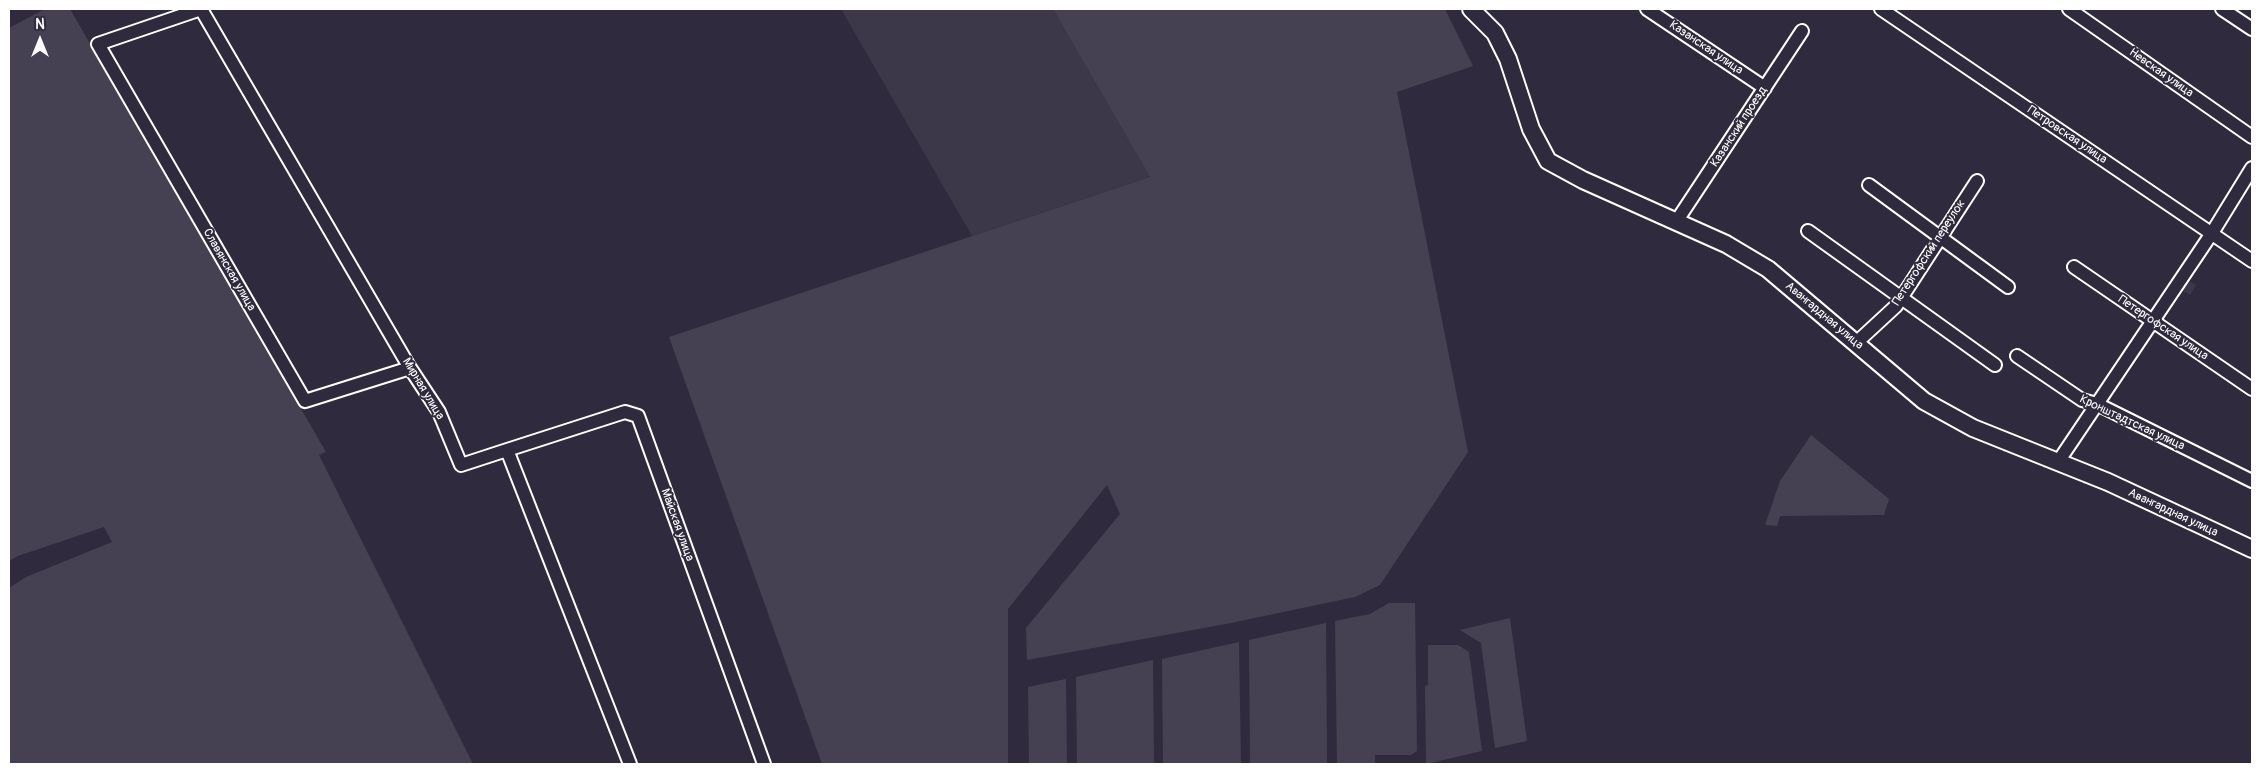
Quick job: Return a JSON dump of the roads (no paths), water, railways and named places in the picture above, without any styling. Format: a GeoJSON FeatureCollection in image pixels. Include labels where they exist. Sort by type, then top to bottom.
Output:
{"type":"FeatureCollection","features":[{"type":"Feature","properties":{"kind":"main road","name":"Авангардная улица"},"geometry":{"type":"LineString","coordinates":[[1471,9],[1495,33],[1508,59],[1531,129],[1548,161],[1583,180],[1726,244],[1768,269],[1924,401],[1973,428],[2058,462],[2252,549]]}},
{"type":"Feature","properties":{"kind":"street","name":"Славянская улица"},"geometry":{"type":"LineString","coordinates":[[201,9],[98,44],[305,401],[410,368]]}},
{"type":"Feature","properties":{"kind":"street","name":"Мирная улица"},"geometry":{"type":"LineString","coordinates":[[201,9],[410,368],[439,412],[461,465],[507,450]]}},
{"type":"Feature","properties":{"kind":"street","name":"Казанская улица"},"geometry":{"type":"LineString","coordinates":[[1648,9],[1765,88]]}},
{"type":"Feature","properties":{"kind":"street","name":"Петровская улица"},"geometry":{"type":"LineString","coordinates":[[1881,9],[2252,261]]}},
{"type":"Feature","properties":{"kind":"street","name":"Невская улица"},"geometry":{"type":"LineString","coordinates":[[2069,9],[2252,137]]}},
{"type":"Feature","properties":{"kind":"street"},"geometry":{"type":"LineString","coordinates":[[2222,9],[2252,29]]}},
{"type":"Feature","properties":{"kind":"street","name":"Казанский проезд"},"geometry":{"type":"LineString","coordinates":[[1676,222],[1802,32]]}},
{"type":"Feature","properties":{"kind":"street"},"geometry":{"type":"LineString","coordinates":[[2058,462],[2212,233],[2252,168]]}},
{"type":"Feature","properties":{"kind":"street","name":"Петергофский переулок"},"geometry":{"type":"LineString","coordinates":[[1856,343],[1896,306],[1902,298],[1977,181]]}},
{"type":"Feature","properties":{"kind":"street"},"geometry":{"type":"LineString","coordinates":[[1869,186],[2008,287]]}},
{"type":"Feature","properties":{"kind":"street"},"geometry":{"type":"LineString","coordinates":[[1808,231],[1995,365]]}},
{"type":"Feature","properties":{"kind":"street","name":"Петергофская улица"},"geometry":{"type":"LineString","coordinates":[[2074,267],[2252,389]]}},
{"type":"Feature","properties":{"kind":"street","name":"Кронштадтская улица"},"geometry":{"type":"LineString","coordinates":[[2017,356],[2082,400],[2097,404],[2252,481]]}},
{"type":"Feature","properties":{"kind":"street","name":"Майская улица"},"geometry":{"type":"LineString","coordinates":[[507,450],[624,412],[638,416],[764,764]]}},
{"type":"Feature","properties":{"kind":"street"},"geometry":{"type":"LineString","coordinates":[[507,450],[630,764]]}}]}
